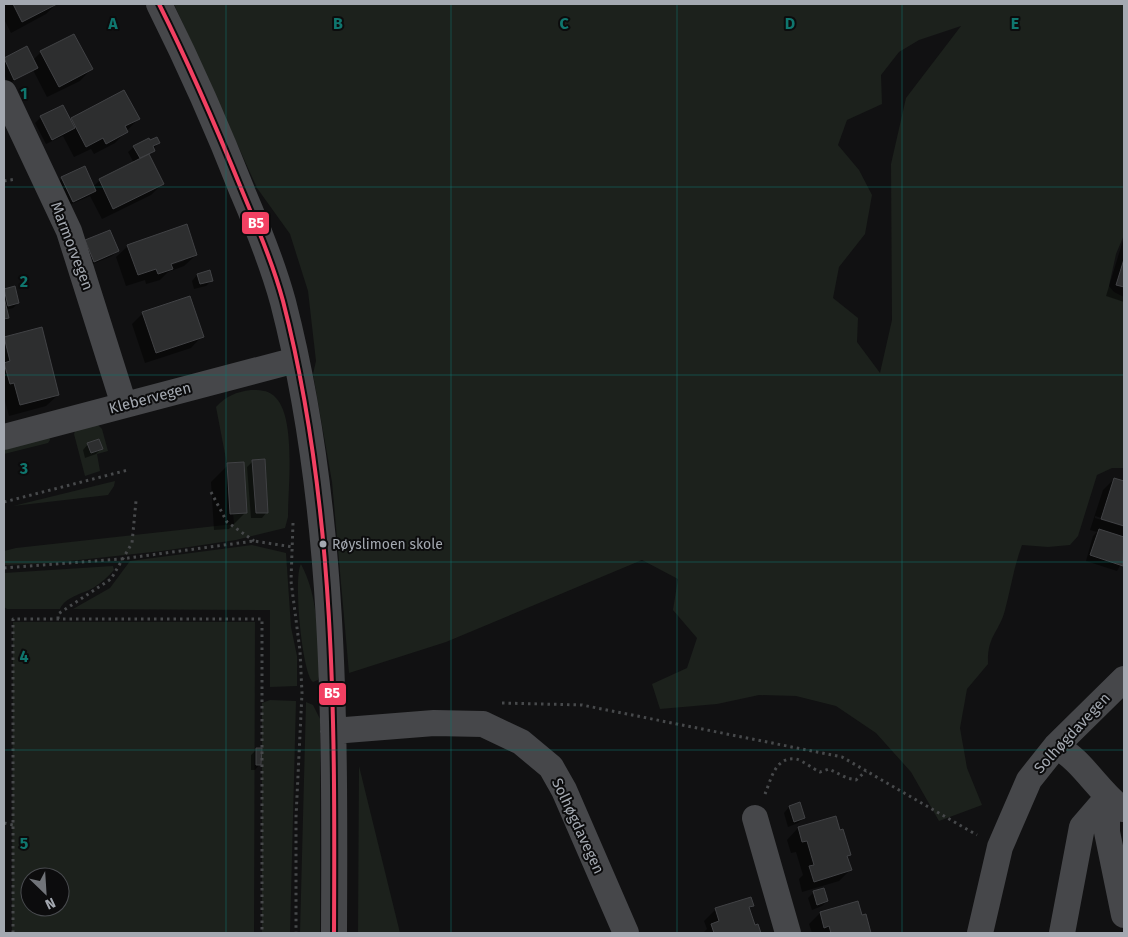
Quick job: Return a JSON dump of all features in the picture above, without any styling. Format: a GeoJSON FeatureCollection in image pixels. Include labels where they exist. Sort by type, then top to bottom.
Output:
{"type":"FeatureCollection","features":[{"type":"Feature","properties":{"kind":"street"},"geometry":{"type":"LineString","coordinates":[[159,4],[192,72],[260,234],[282,300],[296,360],[313,450],[323,539],[333,695],[334,933]]}},
{"type":"Feature","properties":{"kind":"street","name":"Marmorvegen"},"geometry":{"type":"LineString","coordinates":[[4,93],[68,231],[124,405]]}},
{"type":"Feature","properties":{"kind":"street","name":"Klebervegen"},"geometry":{"type":"LineString","coordinates":[[4,437],[296,360]]}},
{"type":"Feature","properties":{"kind":"street","name":"Solhøgdavegen"},"geometry":{"type":"LineString","coordinates":[[980,933],[1000,847],[1029,780],[1056,746],[1124,680]]}},
{"type":"Feature","properties":{"kind":"street","name":"Solhøgdavegen"},"geometry":{"type":"LineString","coordinates":[[333,731],[434,723],[483,724],[521,742],[551,767],[564,790],[626,933]]}},
{"type":"Feature","properties":{"kind":"street"},"geometry":{"type":"LineString","coordinates":[[1056,746],[1072,755],[1116,804]]}},
{"type":"Feature","properties":{"kind":"street"},"geometry":{"type":"LineString","coordinates":[[1116,804],[1107,832],[1124,914]]}},
{"type":"Feature","properties":{"kind":"street"},"geometry":{"type":"LineString","coordinates":[[1062,933],[1082,827],[1116,804]]}},
{"type":"Feature","properties":{"kind":"street"},"geometry":{"type":"LineString","coordinates":[[755,818],[788,933]]}},
{"type":"Feature","properties":{"kind":"path"},"geometry":{"type":"LineString","coordinates":[[4,502],[128,470]]}},
{"type":"Feature","properties":{"kind":"path"},"geometry":{"type":"LineString","coordinates":[[211,492],[227,522],[254,541]]}},
{"type":"Feature","properties":{"kind":"path"},"geometry":{"type":"LineString","coordinates":[[58,619],[58,614],[112,579],[121,559],[132,543],[136,502]]}},
{"type":"Feature","properties":{"kind":"path"},"geometry":{"type":"LineString","coordinates":[[293,517],[291,581],[300,651],[302,693],[296,817],[296,933]]}},
{"type":"Feature","properties":{"kind":"path"},"geometry":{"type":"LineString","coordinates":[[4,568],[121,559],[254,541],[293,547]]}},
{"type":"Feature","properties":{"kind":"path"},"geometry":{"type":"LineString","coordinates":[[13,933],[13,619],[262,619],[262,933]]}},
{"type":"Feature","properties":{"kind":"path"},"geometry":{"type":"LineString","coordinates":[[498,702],[582,705],[842,757],[1000,847]]}},
{"type":"Feature","properties":{"kind":"path"},"geometry":{"type":"LineString","coordinates":[[755,818],[775,768],[782,761],[796,759],[820,772],[829,769],[847,778],[856,780],[866,771]]}},
{"type":"Feature","properties":{"kind":"path"},"geometry":{"type":"LineString","coordinates":[[4,823],[13,825]]}},
{"type":"Feature","properties":{"kind":"shaded area"},"geometry":{"type":"Polygon","coordinates":[[[174,4],[1124,4],[1124,235],[1116,254],[1109,286],[1114,292],[1124,297],[1124,468],[1112,468],[1097,475],[1078,536],[1070,545],[1048,547],[1022,545],[1003,618],[989,647],[988,664],[967,689],[960,728],[967,768],[982,805],[939,821],[911,772],[876,733],[836,706],[796,696],[759,695],[717,704],[660,709],[652,684],[687,668],[697,638],[673,610],[678,579],[642,560],[446,642],[349,673],[332,482],[313,374],[316,361],[308,291],[290,234],[257,188],[174,4]],[[961,26],[919,40],[899,52],[881,75],[882,104],[847,120],[838,145],[859,170],[872,195],[865,234],[839,267],[833,298],[858,318],[857,342],[880,373],[892,320],[891,164],[906,98],[961,26]]]}},
{"type":"Feature","properties":{"kind":"shaded area"},"geometry":{"type":"Polygon","coordinates":[[[251,390],[264,391],[273,395],[282,408],[286,421],[290,454],[288,517],[285,528],[236,540],[162,551],[51,563],[4,565],[4,551],[16,548],[234,524],[230,480],[216,407],[232,395],[251,390]]]}},
{"type":"Feature","properties":{"kind":"shaded area"},"geometry":{"type":"Polygon","coordinates":[[[98,425],[102,429],[108,451],[97,454],[100,471],[85,476],[74,434],[76,428],[98,425]]]}},
{"type":"Feature","properties":{"kind":"shaded area"},"geometry":{"type":"Polygon","coordinates":[[[49,436],[50,440],[48,443],[4,454],[4,445],[49,436]]]}},
{"type":"Feature","properties":{"kind":"shaded area"},"geometry":{"type":"Polygon","coordinates":[[[115,481],[108,495],[13,506],[115,481]]]}},
{"type":"Feature","properties":{"kind":"shaded area"},"geometry":{"type":"Polygon","coordinates":[[[252,545],[286,553],[291,627],[297,656],[297,686],[270,687],[270,610],[73,609],[110,588],[130,561],[252,545]]]}},
{"type":"Feature","properties":{"kind":"shaded area"},"geometry":{"type":"Polygon","coordinates":[[[301,564],[311,590],[316,617],[320,673],[318,680],[313,682],[305,662],[302,645],[298,605],[301,564]]]}},
{"type":"Feature","properties":{"kind":"shaded area"},"geometry":{"type":"Polygon","coordinates":[[[113,566],[114,570],[102,582],[70,599],[60,609],[7,609],[4,607],[4,573],[113,566]]]}},
{"type":"Feature","properties":{"kind":"shaded area"},"geometry":{"type":"Polygon","coordinates":[[[13,622],[255,622],[254,933],[12,933],[13,622]]]}},
{"type":"Feature","properties":{"kind":"shaded area"},"geometry":{"type":"Polygon","coordinates":[[[270,700],[296,701],[290,933],[262,933],[262,703],[270,700]]]}},
{"type":"Feature","properties":{"kind":"shaded area"},"geometry":{"type":"Polygon","coordinates":[[[306,702],[313,705],[320,719],[320,933],[300,933],[306,702]]]}},
{"type":"Feature","properties":{"kind":"shaded area"},"geometry":{"type":"Polygon","coordinates":[[[359,766],[400,933],[358,933],[359,766]]]}},
{"type":"Feature","properties":{"kind":"building"},"geometry":{"type":"Polygon","coordinates":[[[13,4],[57,4],[22,22],[13,4]]]}},
{"type":"Feature","properties":{"kind":"building"},"geometry":{"type":"Polygon","coordinates":[[[74,34],[93,69],[59,87],[40,51],[74,34]]]}},
{"type":"Feature","properties":{"kind":"building"},"geometry":{"type":"Polygon","coordinates":[[[27,46],[38,68],[14,80],[4,58],[27,46]]]}},
{"type":"Feature","properties":{"kind":"building"},"geometry":{"type":"Polygon","coordinates":[[[124,90],[140,119],[125,126],[128,132],[106,144],[103,138],[86,147],[71,118],[124,90]]]}},
{"type":"Feature","properties":{"kind":"building"},"geometry":{"type":"Polygon","coordinates":[[[63,105],[75,128],[52,140],[40,116],[63,105]]]}},
{"type":"Feature","properties":{"kind":"building"},"geometry":{"type":"Polygon","coordinates":[[[157,137],[160,143],[153,146],[155,151],[140,158],[133,146],[149,138],[150,140],[157,137]]]}},
{"type":"Feature","properties":{"kind":"building"},"geometry":{"type":"Polygon","coordinates":[[[149,154],[164,184],[113,209],[99,179],[149,154]]]}},
{"type":"Feature","properties":{"kind":"building"},"geometry":{"type":"Polygon","coordinates":[[[85,166],[96,191],[73,202],[61,177],[85,166]]]}},
{"type":"Feature","properties":{"kind":"building"},"geometry":{"type":"Polygon","coordinates":[[[187,224],[197,255],[171,264],[173,269],[158,274],[156,269],[138,275],[127,245],[187,224]]]}},
{"type":"Feature","properties":{"kind":"building"},"geometry":{"type":"Polygon","coordinates":[[[110,230],[119,251],[94,262],[85,240],[110,230]]]}},
{"type":"Feature","properties":{"kind":"building"},"geometry":{"type":"Polygon","coordinates":[[[1124,259],[1124,287],[1116,285],[1124,259]]]}},
{"type":"Feature","properties":{"kind":"building"},"geometry":{"type":"Polygon","coordinates":[[[210,270],[213,281],[200,284],[197,274],[210,270]]]}},
{"type":"Feature","properties":{"kind":"building"},"geometry":{"type":"Polygon","coordinates":[[[15,286],[19,303],[8,306],[4,289],[15,286]]]}},
{"type":"Feature","properties":{"kind":"building"},"geometry":{"type":"Polygon","coordinates":[[[190,296],[204,337],[156,353],[142,312],[190,296]]]}},
{"type":"Feature","properties":{"kind":"building"},"geometry":{"type":"Polygon","coordinates":[[[4,297],[9,318],[4,319],[4,297]]]}},
{"type":"Feature","properties":{"kind":"building"},"geometry":{"type":"Polygon","coordinates":[[[42,327],[59,395],[20,405],[14,383],[10,384],[4,363],[10,361],[4,337],[42,327]]]}},
{"type":"Feature","properties":{"kind":"building"},"geometry":{"type":"Polygon","coordinates":[[[99,439],[103,449],[91,453],[87,443],[99,439]]]}},
{"type":"Feature","properties":{"kind":"building"},"geometry":{"type":"Polygon","coordinates":[[[265,459],[268,513],[256,513],[252,460],[265,459]]]}},
{"type":"Feature","properties":{"kind":"building"},"geometry":{"type":"Polygon","coordinates":[[[244,462],[247,513],[230,514],[227,463],[244,462]]]}},
{"type":"Feature","properties":{"kind":"building"},"geometry":{"type":"Polygon","coordinates":[[[1114,478],[1124,481],[1124,526],[1101,519],[1114,478]]]}},
{"type":"Feature","properties":{"kind":"building"},"geometry":{"type":"Polygon","coordinates":[[[1099,529],[1124,537],[1123,566],[1090,555],[1099,529]]]}},
{"type":"Feature","properties":{"kind":"building"},"geometry":{"type":"Polygon","coordinates":[[[256,748],[262,748],[261,765],[256,765],[256,748]]]}},
{"type":"Feature","properties":{"kind":"building"},"geometry":{"type":"Polygon","coordinates":[[[800,802],[805,818],[794,822],[789,806],[800,802]]]}},
{"type":"Feature","properties":{"kind":"building"},"geometry":{"type":"Polygon","coordinates":[[[836,816],[840,830],[843,829],[851,855],[847,856],[852,870],[814,882],[809,866],[814,865],[807,841],[802,842],[798,827],[836,816]]]}},
{"type":"Feature","properties":{"kind":"building"},"geometry":{"type":"Polygon","coordinates":[[[824,888],[828,901],[817,905],[813,891],[824,888]]]}},
{"type":"Feature","properties":{"kind":"building"},"geometry":{"type":"Polygon","coordinates":[[[751,897],[754,906],[749,907],[755,925],[758,924],[761,933],[714,933],[711,924],[719,921],[715,908],[751,897]]]}},
{"type":"Feature","properties":{"kind":"building"},"geometry":{"type":"Polygon","coordinates":[[[858,901],[862,915],[866,914],[871,933],[831,933],[829,926],[824,928],[820,912],[858,901]]]}},
{"type":"Feature","properties":{"kind":"transit line","name":"B5"},"geometry":{"type":"LineString","coordinates":[[159,4],[203,98],[265,247],[283,301],[300,379],[313,457],[323,536],[329,615],[334,774],[334,933]]}},
{"type":"Feature","properties":{"kind":"place","name":"Røyslimoen skole"},"geometry":{"type":"Point","coordinates":[323,544]}}]}
